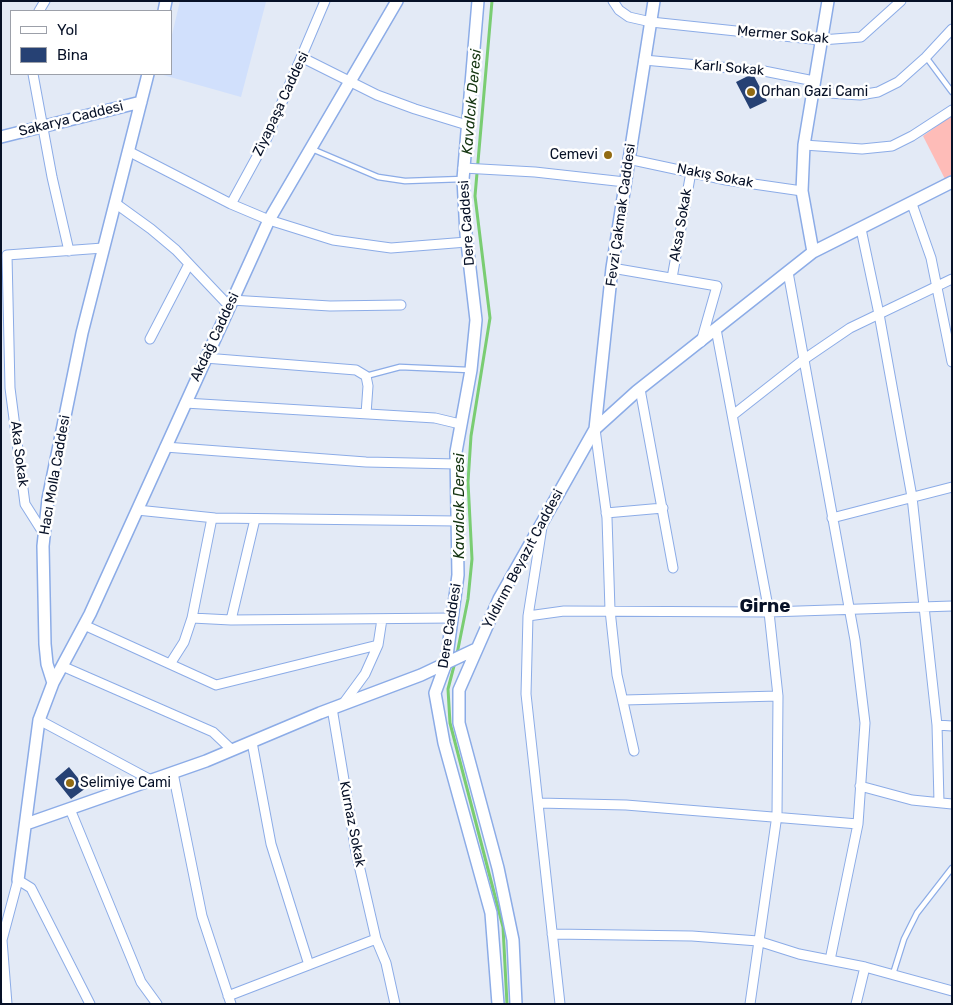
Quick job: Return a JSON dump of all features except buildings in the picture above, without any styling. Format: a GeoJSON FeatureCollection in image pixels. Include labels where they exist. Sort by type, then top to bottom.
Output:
{"type":"FeatureCollection","features":[{"type":"Feature","properties":{"kind":"street","name":"Ziyapaşa Caddesi"},"geometry":{"type":"LineString","coordinates":[[232,204],[266,140],[303,58],[325,1]]}},
{"type":"Feature","properties":{"kind":"street","name":"Akdağ Caddesi"},"geometry":{"type":"LineString","coordinates":[[53,683],[84,625],[269,220],[397,1]]}},
{"type":"Feature","properties":{"kind":"street","name":"Dere Caddesi"},"geometry":{"type":"LineString","coordinates":[[478,1],[467,125],[466,172],[467,242],[476,320],[470,370],[460,424],[456,464],[458,575],[446,663],[435,693],[444,743],[490,910],[498,1004]]}},
{"type":"Feature","properties":{"kind":"street","name":"Mermer Sokak"},"geometry":{"type":"LineString","coordinates":[[613,1],[618,10],[630,17],[651,22],[821,40],[861,37],[901,1]]}},
{"type":"Feature","properties":{"kind":"street","name":"Fevzi Çakmak Caddesi"},"geometry":{"type":"LineString","coordinates":[[595,429],[612,268],[654,1]]}},
{"type":"Feature","properties":{"kind":"street"},"geometry":{"type":"LineString","coordinates":[[814,252],[802,191],[804,145],[828,1]]}},
{"type":"Feature","properties":{"kind":"street","name":"Karlı Sokak"},"geometry":{"type":"LineString","coordinates":[[644,60],[764,70],[813,86],[860,95],[878,92],[898,82],[926,57],[952,29]]}},
{"type":"Feature","properties":{"kind":"street"},"geometry":{"type":"LineString","coordinates":[[303,58],[415,109],[467,125]]}},
{"type":"Feature","properties":{"kind":"street"},"geometry":{"type":"LineString","coordinates":[[33,75],[52,177],[69,251]]}},
{"type":"Feature","properties":{"kind":"street","name":"Hacı Molla Caddesi"},"geometry":{"type":"LineString","coordinates":[[53,683],[47,664],[45,644],[44,534],[48,499],[82,333],[148,75]]}},
{"type":"Feature","properties":{"kind":"street","name":"Sakarya Caddesi"},"geometry":{"type":"LineString","coordinates":[[1,137],[141,102]]}},
{"type":"Feature","properties":{"kind":"street"},"geometry":{"type":"LineString","coordinates":[[804,145],[862,149],[892,146],[912,136],[952,110]]}},
{"type":"Feature","properties":{"kind":"street"},"geometry":{"type":"LineString","coordinates":[[128,151],[232,204],[269,220],[333,240],[392,248],[438,246],[467,242]]}},
{"type":"Feature","properties":{"kind":"street","name":"Nakış Sokak"},"geometry":{"type":"LineString","coordinates":[[628,159],[726,180],[802,191]]}},
{"type":"Feature","properties":{"kind":"street"},"geometry":{"type":"LineString","coordinates":[[466,172],[496,169],[625,182]]}},
{"type":"Feature","properties":{"kind":"street","name":"Aksa Sokak"},"geometry":{"type":"LineString","coordinates":[[672,278],[691,172]]}},
{"type":"Feature","properties":{"kind":"street","name":"Yıldırım Beyazıt Caddesi"},"geometry":{"type":"LineString","coordinates":[[476,649],[499,599],[595,429],[640,389],[814,252],[912,204],[952,182]]}},
{"type":"Feature","properties":{"kind":"street"},"geometry":{"type":"LineString","coordinates":[[115,203],[151,229],[230,303],[330,306],[401,305]]}},
{"type":"Feature","properties":{"kind":"street"},"geometry":{"type":"LineString","coordinates":[[912,204],[931,258],[952,362]]}},
{"type":"Feature","properties":{"kind":"street"},"geometry":{"type":"LineString","coordinates":[[860,229],[879,314],[912,497],[922,607],[937,725],[940,802]]}},
{"type":"Feature","properties":{"kind":"street","name":"Aka Sokak"},"geometry":{"type":"LineString","coordinates":[[44,534],[25,504],[10,388],[7,255],[103,248]]}},
{"type":"Feature","properties":{"kind":"street"},"geometry":{"type":"LineString","coordinates":[[150,340],[190,264]]}},
{"type":"Feature","properties":{"kind":"street"},"geometry":{"type":"LineString","coordinates":[[612,268],[717,286],[701,342]]}},
{"type":"Feature","properties":{"kind":"street"},"geometry":{"type":"LineString","coordinates":[[788,272],[849,609],[864,723],[858,824],[830,960]]}},
{"type":"Feature","properties":{"kind":"street"},"geometry":{"type":"LineString","coordinates":[[733,415],[803,360],[850,328],[952,279]]}},
{"type":"Feature","properties":{"kind":"street"},"geometry":{"type":"LineString","coordinates":[[716,329],[769,612],[778,696],[777,816],[750,1004]]}},
{"type":"Feature","properties":{"kind":"street"},"geometry":{"type":"LineString","coordinates":[[205,358],[356,370],[366,376],[368,386],[366,414]]}},
{"type":"Feature","properties":{"kind":"street"},"geometry":{"type":"LineString","coordinates":[[640,389],[673,568]]}},
{"type":"Feature","properties":{"kind":"street"},"geometry":{"type":"LineString","coordinates":[[185,403],[435,418],[460,424]]}},
{"type":"Feature","properties":{"kind":"street"},"geometry":{"type":"LineString","coordinates":[[595,429],[606,513],[610,610],[617,675],[634,751]]}},
{"type":"Feature","properties":{"kind":"street"},"geometry":{"type":"LineString","coordinates":[[165,447],[366,462],[456,464]]}},
{"type":"Feature","properties":{"kind":"street"},"geometry":{"type":"LineString","coordinates":[[832,518],[952,487]]}},
{"type":"Feature","properties":{"kind":"street"},"geometry":{"type":"LineString","coordinates":[[606,513],[663,508]]}},
{"type":"Feature","properties":{"kind":"street"},"geometry":{"type":"LineString","coordinates":[[137,510],[212,518],[457,521]]}},
{"type":"Feature","properties":{"kind":"street"},"geometry":{"type":"LineString","coordinates":[[170,664],[184,642],[192,618],[212,518]]}},
{"type":"Feature","properties":{"kind":"street"},"geometry":{"type":"LineString","coordinates":[[231,620],[255,518]]}},
{"type":"Feature","properties":{"kind":"street"},"geometry":{"type":"LineString","coordinates":[[543,522],[528,616],[526,694],[560,1004]]}},
{"type":"Feature","properties":{"kind":"street"},"geometry":{"type":"LineString","coordinates":[[528,616],[564,611],[769,612],[952,606]]}},
{"type":"Feature","properties":{"kind":"street"},"geometry":{"type":"LineString","coordinates":[[192,618],[231,620],[453,618]]}},
{"type":"Feature","properties":{"kind":"street"},"geometry":{"type":"LineString","coordinates":[[338,706],[365,674],[378,645],[382,619]]}},
{"type":"Feature","properties":{"kind":"street"},"geometry":{"type":"LineString","coordinates":[[84,625],[216,685],[378,645]]}},
{"type":"Feature","properties":{"kind":"street"},"geometry":{"type":"LineString","coordinates":[[26,824],[173,773],[338,706],[421,675],[476,649]]}},
{"type":"Feature","properties":{"kind":"street","name":"Dere Caddesi"},"geometry":{"type":"LineString","coordinates":[[476,649],[459,690],[459,724],[514,940],[516,1004]]}},
{"type":"Feature","properties":{"kind":"street"},"geometry":{"type":"LineString","coordinates":[[62,666],[213,732],[232,750]]}},
{"type":"Feature","properties":{"kind":"street"},"geometry":{"type":"LineString","coordinates":[[7,1004],[2,941],[18,880],[39,720],[53,683]]}},
{"type":"Feature","properties":{"kind":"street"},"geometry":{"type":"LineString","coordinates":[[624,700],[778,696]]}},
{"type":"Feature","properties":{"kind":"street","name":"Kurnaz Sokak"},"geometry":{"type":"LineString","coordinates":[[338,706],[356,852],[376,939],[386,963],[396,1004]]}},
{"type":"Feature","properties":{"kind":"street"},"geometry":{"type":"LineString","coordinates":[[39,720],[151,780]]}},
{"type":"Feature","properties":{"kind":"street"},"geometry":{"type":"LineString","coordinates":[[937,725],[952,726]]}},
{"type":"Feature","properties":{"kind":"street"},"geometry":{"type":"LineString","coordinates":[[252,742],[272,844],[309,965]]}},
{"type":"Feature","properties":{"kind":"street"},"geometry":{"type":"LineString","coordinates":[[173,773],[202,916],[229,1000],[309,965],[376,939]]}},
{"type":"Feature","properties":{"kind":"street"},"geometry":{"type":"LineString","coordinates":[[860,786],[912,800],[952,804]]}},
{"type":"Feature","properties":{"kind":"street"},"geometry":{"type":"LineString","coordinates":[[538,803],[626,805],[858,824]]}},
{"type":"Feature","properties":{"kind":"street"},"geometry":{"type":"LineString","coordinates":[[70,809],[141,982],[157,1004]]}},
{"type":"Feature","properties":{"kind":"street"},"geometry":{"type":"LineString","coordinates":[[18,880],[31,888],[90,1004]]}},
{"type":"Feature","properties":{"kind":"street"},"geometry":{"type":"LineString","coordinates":[[490,910],[507,909]]}},
{"type":"Feature","properties":{"kind":"street"},"geometry":{"type":"LineString","coordinates":[[552,934],[692,936],[758,941],[799,954],[865,967],[952,991]]}},
{"type":"Feature","properties":{"kind":"street"},"geometry":{"type":"LineString","coordinates":[[856,1004],[865,967]]}},
{"type":"Feature","properties":{"kind":"lane"},"geometry":{"type":"LineString","coordinates":[[926,57],[952,92]]}},
{"type":"Feature","properties":{"kind":"lane"},"geometry":{"type":"LineString","coordinates":[[310,148],[378,177],[405,181],[466,172]]}},
{"type":"Feature","properties":{"kind":"lane"},"geometry":{"type":"LineString","coordinates":[[366,376],[400,367],[470,370]]}},
{"type":"Feature","properties":{"kind":"lane"},"geometry":{"type":"LineString","coordinates":[[893,974],[904,939],[917,913],[952,868]]}},
{"type":"Feature","properties":{"kind":"shaded area"},"geometry":{"type":"Polygon","coordinates":[[[180,1],[266,2],[241,97],[163,75],[172,75],[172,35],[180,1]]]}},
{"type":"Feature","properties":{"kind":"shaded area"},"geometry":{"type":"Polygon","coordinates":[[[952,115],[952,174],[945,179],[923,136],[952,115]]]}},
{"type":"Feature","properties":{"kind":"waterway","name":"Kavalcık Deresi"},"geometry":{"type":"LineString","coordinates":[[457,654],[468,599],[472,559],[468,482],[471,436],[490,318],[475,196],[492,1]]}},
{"type":"Feature","properties":{"kind":"waterway","name":"Kavalcık Deresi"},"geometry":{"type":"LineString","coordinates":[[455,662],[448,689],[450,723],[503,927],[507,1004]]}},
{"type":"Feature","properties":{"kind":"place","name":"Orhan Gazi Cami"},"geometry":{"type":"Point","coordinates":[751,92]}},
{"type":"Feature","properties":{"kind":"place","name":"Cemevi"},"geometry":{"type":"Point","coordinates":[608,155]}},
{"type":"Feature","properties":{"kind":"place","name":"Selimiye Cami"},"geometry":{"type":"Point","coordinates":[70,783]}},
{"type":"Feature","properties":{"kind":"district","name":"Girne"},"geometry":{"type":"Point","coordinates":[765,607]}}]}
